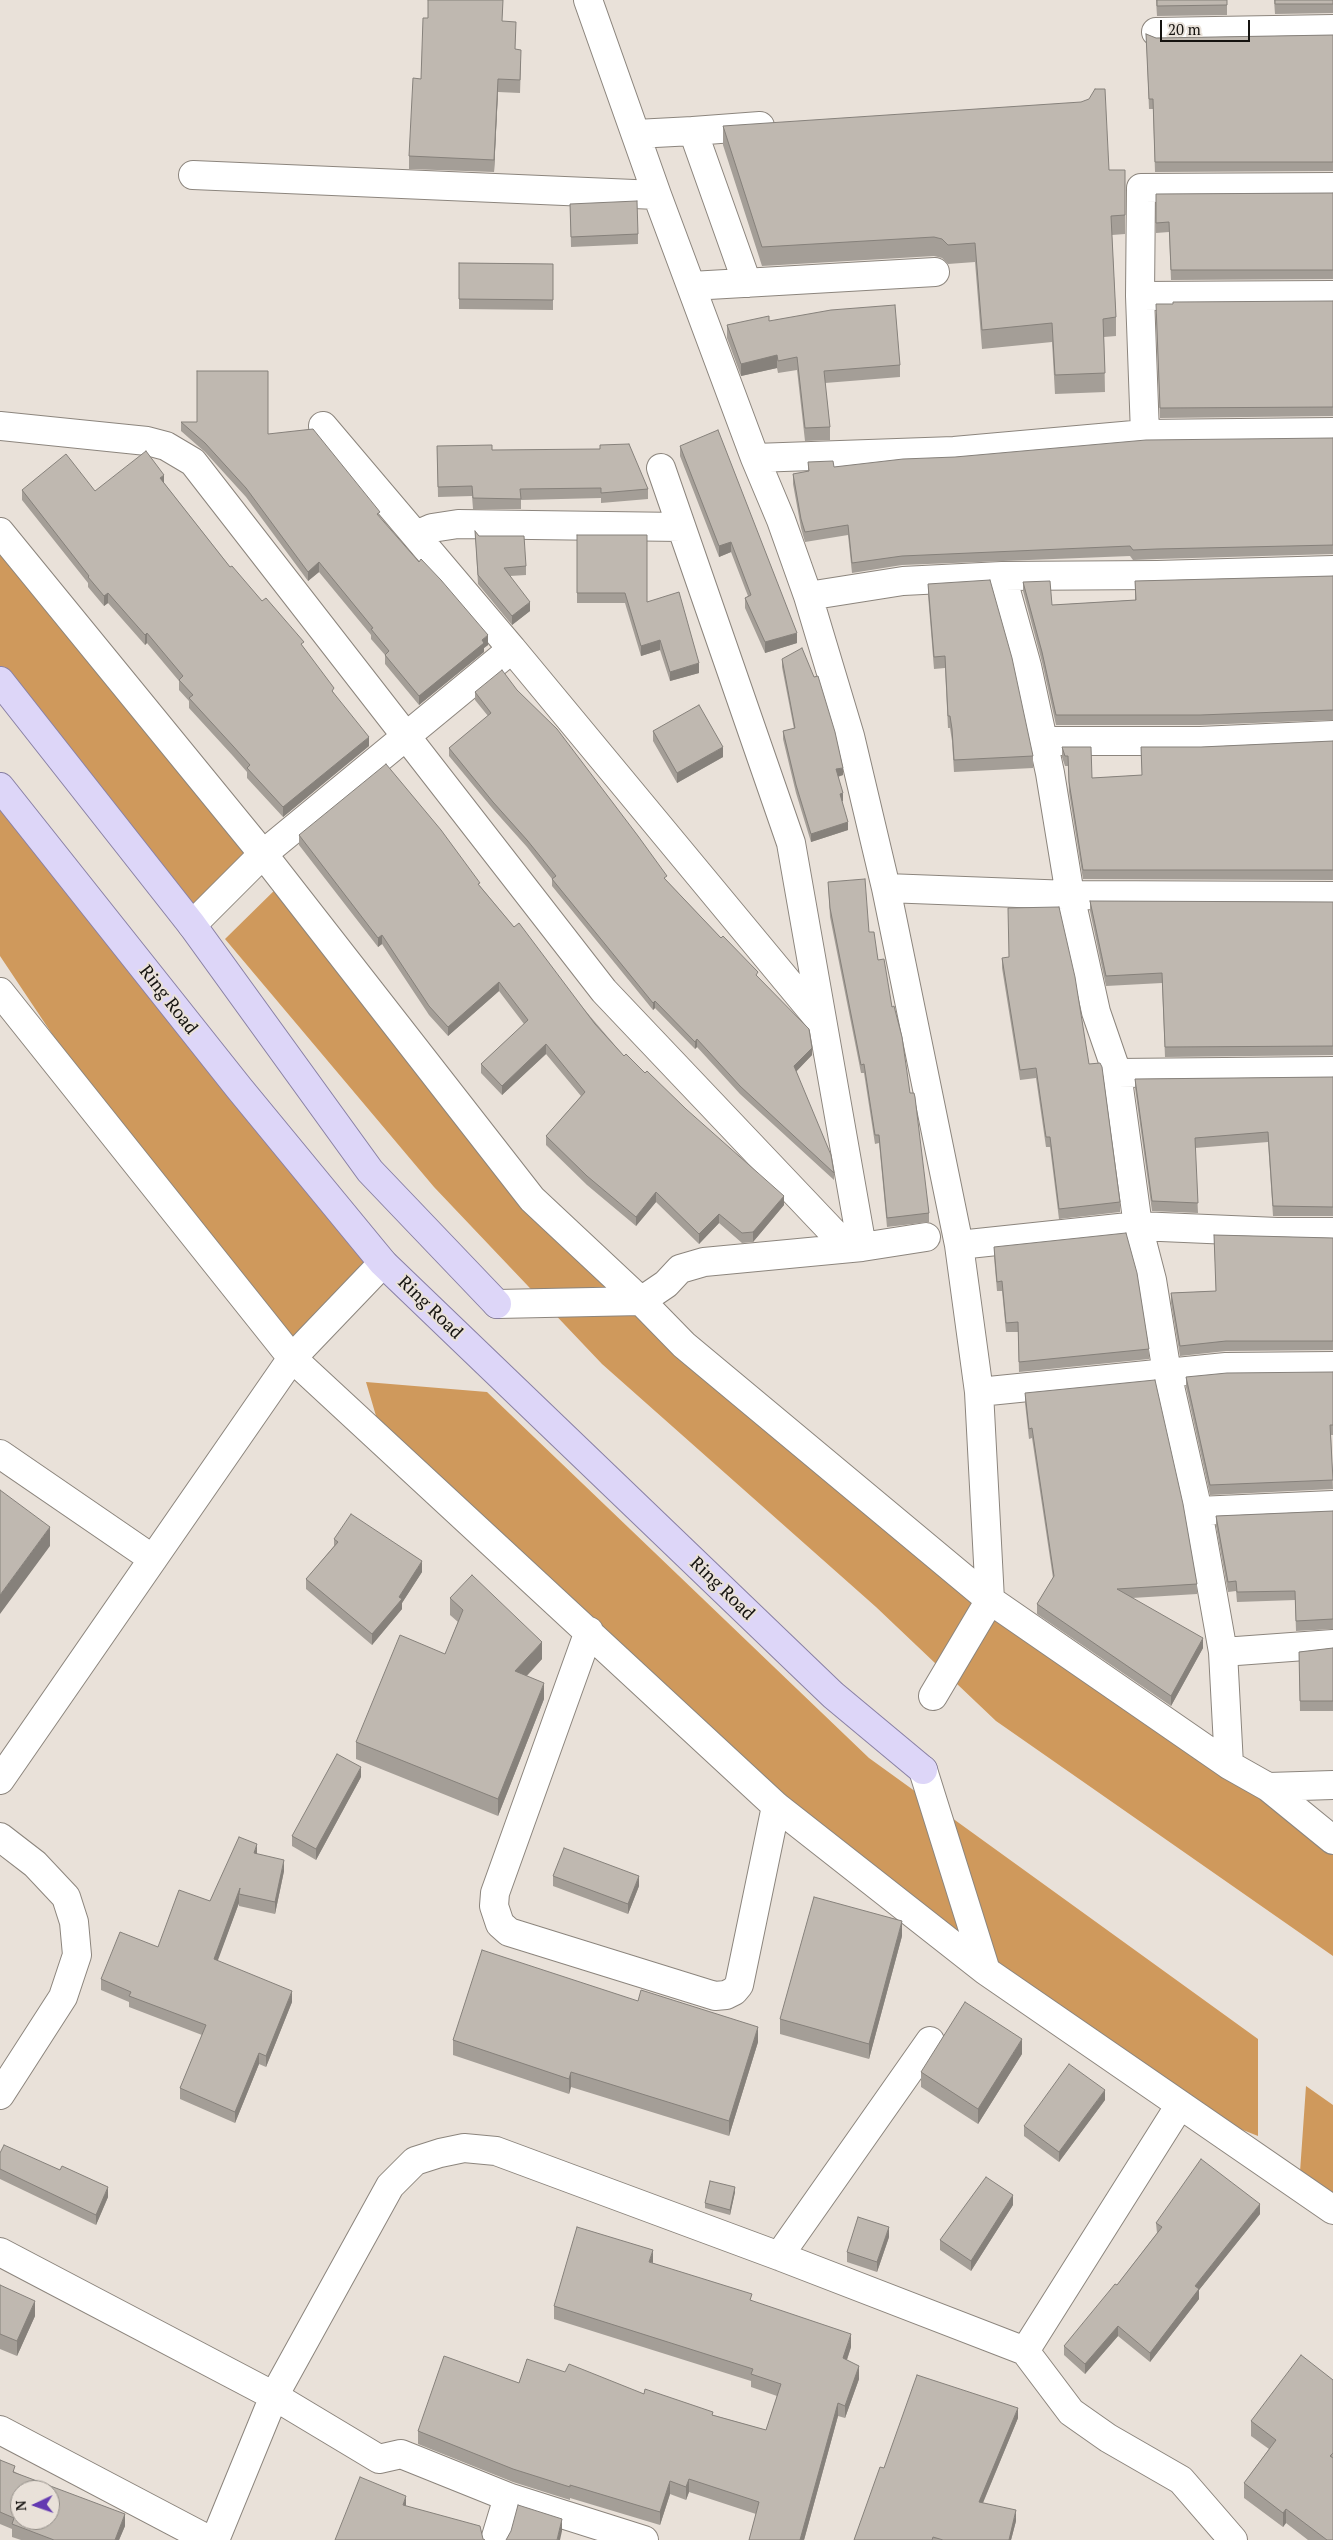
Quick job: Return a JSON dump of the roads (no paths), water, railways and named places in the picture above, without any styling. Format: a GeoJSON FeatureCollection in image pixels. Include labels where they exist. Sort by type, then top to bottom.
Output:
{"type":"FeatureCollection","features":[{"type":"Feature","properties":{"kind":"main road"},"geometry":{"type":"LineString","coordinates":[[0,681],[192,925],[370,1171],[497,1304]]}},
{"type":"Feature","properties":{"kind":"main road","name":"Ring Road"},"geometry":{"type":"LineString","coordinates":[[0,788],[238,1088],[383,1263],[833,1695],[923,1770]]}},
{"type":"Feature","properties":{"kind":"street"},"geometry":{"type":"LineString","coordinates":[[588,0],[657,195],[755,458],[781,520],[808,596],[850,736],[886,888],[959,1245],[979,1392],[990,1600],[933,1696]]}},
{"type":"Feature","properties":{"kind":"street"},"geometry":{"type":"LineString","coordinates":[[1156,32],[1333,29]]}},
{"type":"Feature","properties":{"kind":"street"},"geometry":{"type":"LineString","coordinates":[[636,134],[782,125]]}},
{"type":"Feature","properties":{"kind":"street"},"geometry":{"type":"LineString","coordinates":[[693,131],[747,283]]}},
{"type":"Feature","properties":{"kind":"street"},"geometry":{"type":"LineString","coordinates":[[193,175],[657,195]]}},
{"type":"Feature","properties":{"kind":"street"},"geometry":{"type":"LineString","coordinates":[[1144,434],[1140,296],[1141,188],[1333,187]]}},
{"type":"Feature","properties":{"kind":"street"},"geometry":{"type":"LineString","coordinates":[[691,286],[935,272]]}},
{"type":"Feature","properties":{"kind":"street"},"geometry":{"type":"LineString","coordinates":[[1140,296],[1333,295]]}},
{"type":"Feature","properties":{"kind":"street"},"geometry":{"type":"LineString","coordinates":[[0,426],[147,441],[166,446],[193,462],[604,992],[855,1248]]}},
{"type":"Feature","properties":{"kind":"street"},"geometry":{"type":"LineString","coordinates":[[323,426],[512,648],[824,1026]]}},
{"type":"Feature","properties":{"kind":"street"},"geometry":{"type":"LineString","coordinates":[[755,458],[954,451],[1144,434],[1333,432]]}},
{"type":"Feature","properties":{"kind":"street"},"geometry":{"type":"LineString","coordinates":[[661,468],[791,843],[824,1026],[855,1248]]}},
{"type":"Feature","properties":{"kind":"street"},"geometry":{"type":"LineString","coordinates":[[416,536],[432,528],[458,524],[681,527]]}},
{"type":"Feature","properties":{"kind":"street"},"geometry":{"type":"LineString","coordinates":[[0,532],[263,854],[532,1198],[642,1301],[684,1345],[990,1600],[1229,1765],[1268,1786],[1333,1840]]}},
{"type":"Feature","properties":{"kind":"street"},"geometry":{"type":"LineString","coordinates":[[808,596],[903,581],[1002,576],[1333,570]]}},
{"type":"Feature","properties":{"kind":"street"},"geometry":{"type":"LineString","coordinates":[[1002,576],[1027,666],[1043,741],[1070,895],[1096,1012],[1117,1072],[1138,1226],[1152,1280],[1167,1373],[1198,1511],[1223,1652],[1229,1765]]}},
{"type":"Feature","properties":{"kind":"street"},"geometry":{"type":"LineString","coordinates":[[192,925],[263,854],[512,648]]}},
{"type":"Feature","properties":{"kind":"street"},"geometry":{"type":"LineString","coordinates":[[1043,741],[1200,741],[1333,734]]}},
{"type":"Feature","properties":{"kind":"street"},"geometry":{"type":"LineString","coordinates":[[886,888],[1070,895],[1333,896]]}},
{"type":"Feature","properties":{"kind":"street"},"geometry":{"type":"LineString","coordinates":[[0,992],[292,1358],[776,1806],[986,1971],[1333,2210]]}},
{"type":"Feature","properties":{"kind":"street"},"geometry":{"type":"LineString","coordinates":[[1117,1072],[1333,1071]]}},
{"type":"Feature","properties":{"kind":"street"},"geometry":{"type":"LineString","coordinates":[[959,1245],[1138,1226],[1277,1232],[1333,1232]]}},
{"type":"Feature","properties":{"kind":"street"},"geometry":{"type":"LineString","coordinates":[[497,1304],[642,1301],[666,1284],[680,1269],[704,1262],[855,1248],[926,1237]]}},
{"type":"Feature","properties":{"kind":"street"},"geometry":{"type":"LineString","coordinates":[[0,1780],[292,1358],[383,1263]]}},
{"type":"Feature","properties":{"kind":"street"},"geometry":{"type":"LineString","coordinates":[[979,1392],[1226,1367],[1333,1366]]}},
{"type":"Feature","properties":{"kind":"street"},"geometry":{"type":"LineString","coordinates":[[0,1454],[153,1559]]}},
{"type":"Feature","properties":{"kind":"street"},"geometry":{"type":"LineString","coordinates":[[1198,1511],[1333,1505]]}},
{"type":"Feature","properties":{"kind":"street"},"geometry":{"type":"LineString","coordinates":[[589,1631],[495,1893],[494,1906],[500,1924],[509,1932],[715,1996],[726,1995],[734,1991],[739,1985],[776,1806]]}},
{"type":"Feature","properties":{"kind":"street"},"geometry":{"type":"LineString","coordinates":[[1223,1652],[1333,1644]]}},
{"type":"Feature","properties":{"kind":"street"},"geometry":{"type":"LineString","coordinates":[[923,1770],[986,1971]]}},
{"type":"Feature","properties":{"kind":"street"},"geometry":{"type":"LineString","coordinates":[[1268,1786],[1333,1785]]}},
{"type":"Feature","properties":{"kind":"street"},"geometry":{"type":"LineString","coordinates":[[0,1837],[35,1864],[66,1897],[74,1922],[77,1955],[63,1997],[0,2094]]}},
{"type":"Feature","properties":{"kind":"street"},"geometry":{"type":"LineString","coordinates":[[779,2256],[930,2041]]}},
{"type":"Feature","properties":{"kind":"street"},"geometry":{"type":"LineString","coordinates":[[1025,2351],[1180,2105]]}},
{"type":"Feature","properties":{"kind":"street"},"geometry":{"type":"LineString","coordinates":[[215,2540],[274,2396],[390,2186],[415,2161],[464,2148],[496,2151],[779,2256],[1025,2351],[1071,2412],[1108,2438],[1181,2480],[1233,2540]]}},
{"type":"Feature","properties":{"kind":"street"},"geometry":{"type":"LineString","coordinates":[[0,2252],[274,2396],[379,2459],[401,2454],[508,2497],[644,2540]]}},
{"type":"Feature","properties":{"kind":"street"},"geometry":{"type":"LineString","coordinates":[[0,2430],[209,2540]]}},
{"type":"Feature","properties":{"kind":"street"},"geometry":{"type":"LineString","coordinates":[[495,2540],[508,2497]]}}]}
